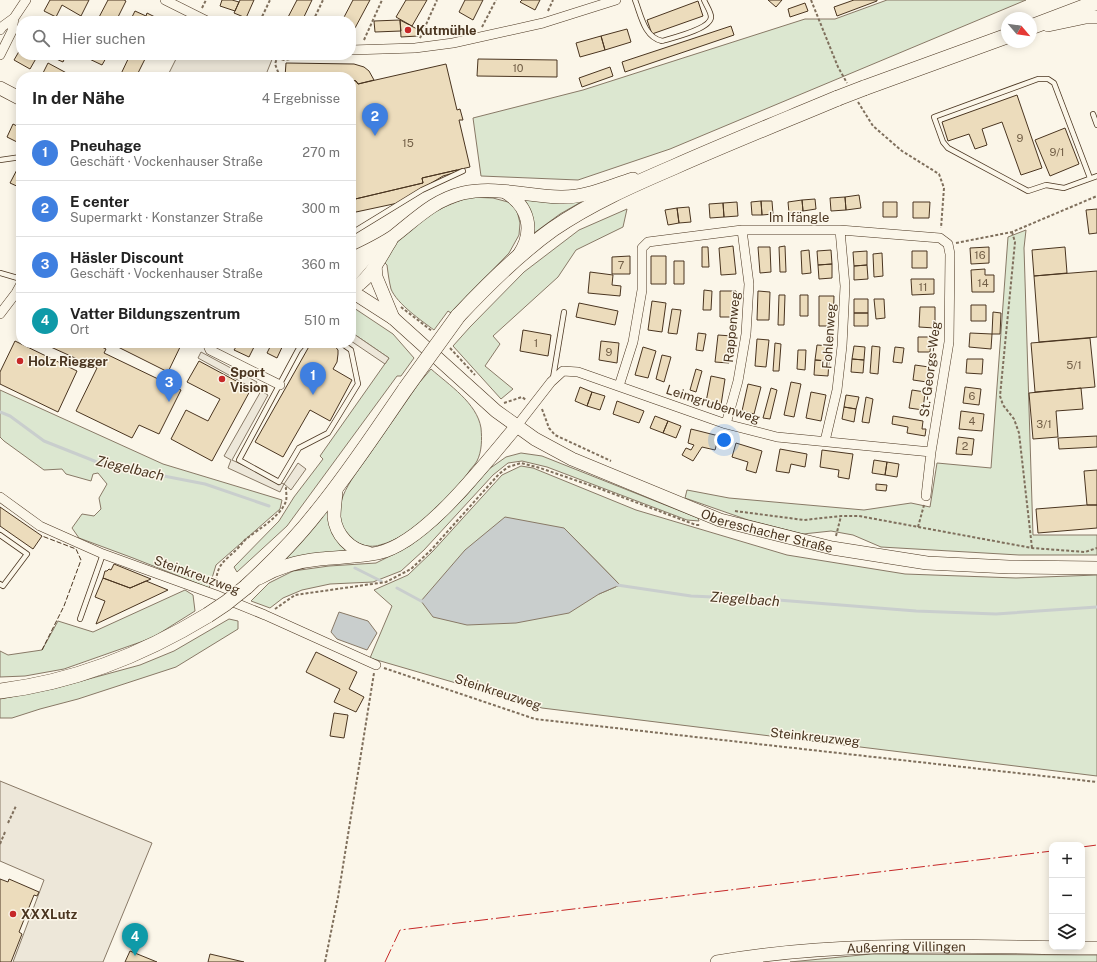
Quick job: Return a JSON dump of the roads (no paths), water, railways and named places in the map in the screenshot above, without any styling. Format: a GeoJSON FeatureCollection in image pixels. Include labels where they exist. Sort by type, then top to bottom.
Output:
{"type":"FeatureCollection","features":[{"type":"Feature","properties":{"kind":"main road"},"geometry":{"type":"LineString","coordinates":[[1037,25],[1080,0]]}},
{"type":"Feature","properties":{"kind":"main road"},"geometry":{"type":"LineString","coordinates":[[1037,26],[1097,2]]}},
{"type":"Feature","properties":{"kind":"main road"},"geometry":{"type":"LineString","coordinates":[[1037,27],[1097,17]]}},
{"type":"Feature","properties":{"kind":"main road"},"geometry":{"type":"LineString","coordinates":[[0,691],[61,680],[112,663],[161,642],[226,603],[247,585],[297,536],[336,488],[458,316],[519,256],[553,229],[612,194],[678,165],[838,98],[1001,38]]}},
{"type":"Feature","properties":{"kind":"main road"},"geometry":{"type":"LineString","coordinates":[[0,88],[16,96]]}},
{"type":"Feature","properties":{"kind":"main road"},"geometry":{"type":"LineString","coordinates":[[356,257],[378,246],[432,206],[452,197],[473,192],[494,190],[560,197],[574,196],[678,165]]}},
{"type":"Feature","properties":{"kind":"main road"},"geometry":{"type":"LineString","coordinates":[[505,192],[517,200],[522,206],[527,220],[528,235],[519,256]]}},
{"type":"Feature","properties":{"kind":"main road"},"geometry":{"type":"LineString","coordinates":[[356,287],[375,265],[394,235]]}},
{"type":"Feature","properties":{"kind":"main road"},"geometry":{"type":"LineString","coordinates":[[356,270],[378,246]]}},
{"type":"Feature","properties":{"kind":"main road"},"geometry":{"type":"LineString","coordinates":[[375,265],[376,277],[393,318]]}},
{"type":"Feature","properties":{"kind":"main road","name":"Obereschacher Straße"},"geometry":{"type":"LineString","coordinates":[[356,293],[393,318],[496,412],[535,439],[572,459],[722,515],[832,548],[927,563],[1009,567],[1097,568]]}},
{"type":"Feature","properties":{"kind":"main road"},"geometry":{"type":"LineString","coordinates":[[247,585],[272,571],[296,563],[372,554],[387,550],[399,544],[435,517],[476,474],[516,427]]}},
{"type":"Feature","properties":{"kind":"main road"},"geometry":{"type":"LineString","coordinates":[[336,488],[334,515],[340,534],[343,539],[353,548],[372,554]]}},
{"type":"Feature","properties":{"kind":"main road","name":"Außenring Villingen"},"geometry":{"type":"LineString","coordinates":[[717,962],[788,952],[869,947],[1097,948]]}},
{"type":"Feature","properties":{"kind":"street"},"geometry":{"type":"LineString","coordinates":[[0,30],[14,18],[26,0]]}},
{"type":"Feature","properties":{"kind":"street"},"geometry":{"type":"LineString","coordinates":[[165,0],[197,16]]}},
{"type":"Feature","properties":{"kind":"street"},"geometry":{"type":"LineString","coordinates":[[356,50],[416,48],[453,43],[543,23],[616,0]]}},
{"type":"Feature","properties":{"kind":"street"},"geometry":{"type":"LineString","coordinates":[[0,55],[12,31],[14,18]]}},
{"type":"Feature","properties":{"kind":"street","name":"Im Ifängle"},"geometry":{"type":"LineString","coordinates":[[619,386],[633,342],[642,290],[642,248],[648,242],[742,230],[840,230],[940,238],[948,244]]}},
{"type":"Feature","properties":{"kind":"street","name":"Rappenweg"},"geometry":{"type":"LineString","coordinates":[[726,424],[738,381],[746,334],[749,284],[742,230]]}},
{"type":"Feature","properties":{"kind":"street","name":"Fohlenweg"},"geometry":{"type":"LineString","coordinates":[[825,441],[837,390],[842,346],[845,286],[840,230]]}},
{"type":"Feature","properties":{"kind":"street","name":"St.-Georgs-Weg"},"geometry":{"type":"LineString","coordinates":[[926,496],[931,452],[949,342],[950,254],[948,244]]}},
{"type":"Feature","properties":{"kind":"street"},"geometry":{"type":"LineString","coordinates":[[0,314],[16,294]]}},
{"type":"Feature","properties":{"kind":"street"},"geometry":{"type":"LineString","coordinates":[[209,348],[210,350],[280,385]]}},
{"type":"Feature","properties":{"kind":"street","name":"Leimgrubenweg"},"geometry":{"type":"LineString","coordinates":[[516,427],[553,380],[562,372],[578,372],[726,424],[777,437],[931,452]]}},
{"type":"Feature","properties":{"kind":"street","name":"Steinkreuzweg"},"geometry":{"type":"LineString","coordinates":[[0,497],[40,526],[103,554],[216,595],[265,615],[376,665]]}},
{"type":"Feature","properties":{"kind":"lane"},"geometry":{"type":"LineString","coordinates":[[635,0],[648,33],[656,40],[662,41],[700,29],[708,24],[711,20],[711,16],[704,0]]}},
{"type":"Feature","properties":{"kind":"lane"},"geometry":{"type":"LineString","coordinates":[[1090,178],[1054,83],[1048,79],[1038,79],[934,117],[943,142],[948,148],[1028,191],[1046,185],[1064,188],[1097,176]]}},
{"type":"Feature","properties":{"kind":"lane"},"geometry":{"type":"LineString","coordinates":[[1093,114],[1097,125]]}},
{"type":"Feature","properties":{"kind":"lane"},"geometry":{"type":"LineString","coordinates":[[0,160],[16,158]]}},
{"type":"Feature","properties":{"kind":"lane"},"geometry":{"type":"LineString","coordinates":[[356,230],[422,190],[463,171]]}},
{"type":"Feature","properties":{"kind":"lane"},"geometry":{"type":"LineString","coordinates":[[0,273],[16,278]]}},
{"type":"Feature","properties":{"kind":"lane"},"geometry":{"type":"LineString","coordinates":[[553,380],[564,312]]}},
{"type":"Feature","properties":{"kind":"lane"},"geometry":{"type":"LineString","coordinates":[[300,348],[239,460],[278,482],[299,448],[328,433],[358,384],[351,350],[348,348]]}},
{"type":"Feature","properties":{"kind":"lane"},"geometry":{"type":"LineString","coordinates":[[0,535],[27,554],[3,586],[0,584]]}},
{"type":"Feature","properties":{"kind":"lane"},"geometry":{"type":"LineString","coordinates":[[80,618],[103,554]]}},
{"type":"Feature","properties":{"kind":"waterway","name":"Ziegelbach"},"geometry":{"type":"LineString","coordinates":[[0,412],[10,416],[44,441],[102,464],[205,484],[269,506]]}},
{"type":"Feature","properties":{"kind":"waterway","name":"Ziegelbach"},"geometry":{"type":"LineString","coordinates":[[355,568],[381,581]]}},
{"type":"Feature","properties":{"kind":"waterway","name":"Ziegelbach"},"geometry":{"type":"LineString","coordinates":[[617,585],[691,596],[778,600],[916,611],[996,614],[1097,607]]}},
{"type":"Feature","properties":{"kind":"waterway","name":"Ziegelbach"},"geometry":{"type":"LineString","coordinates":[[397,588],[421,601],[424,601]]}},
{"type":"Feature","properties":{"kind":"place","name":"Kutmühle"},"geometry":{"type":"Point","coordinates":[408,30]}},
{"type":"Feature","properties":{"kind":"place","name":"E center"},"geometry":{"type":"Point","coordinates":[375,136]}},
{"type":"Feature","properties":{"kind":"place","name":"Holz Riegger"},"geometry":{"type":"Point","coordinates":[20,361]}},
{"type":"Feature","properties":{"kind":"place","name":"Sport Vision"},"geometry":{"type":"Point","coordinates":[222,379]}},
{"type":"Feature","properties":{"kind":"place","name":"Pneuhage"},"geometry":{"type":"Point","coordinates":[313,395]}},
{"type":"Feature","properties":{"kind":"place","name":"Häsler Discount"},"geometry":{"type":"Point","coordinates":[169,402]}},
{"type":"Feature","properties":{"kind":"place","name":"XXXLutz"},"geometry":{"type":"Point","coordinates":[13,914]}},
{"type":"Feature","properties":{"kind":"place","name":"Vatter Bildungszentrum"},"geometry":{"type":"Point","coordinates":[135,956]}}]}
